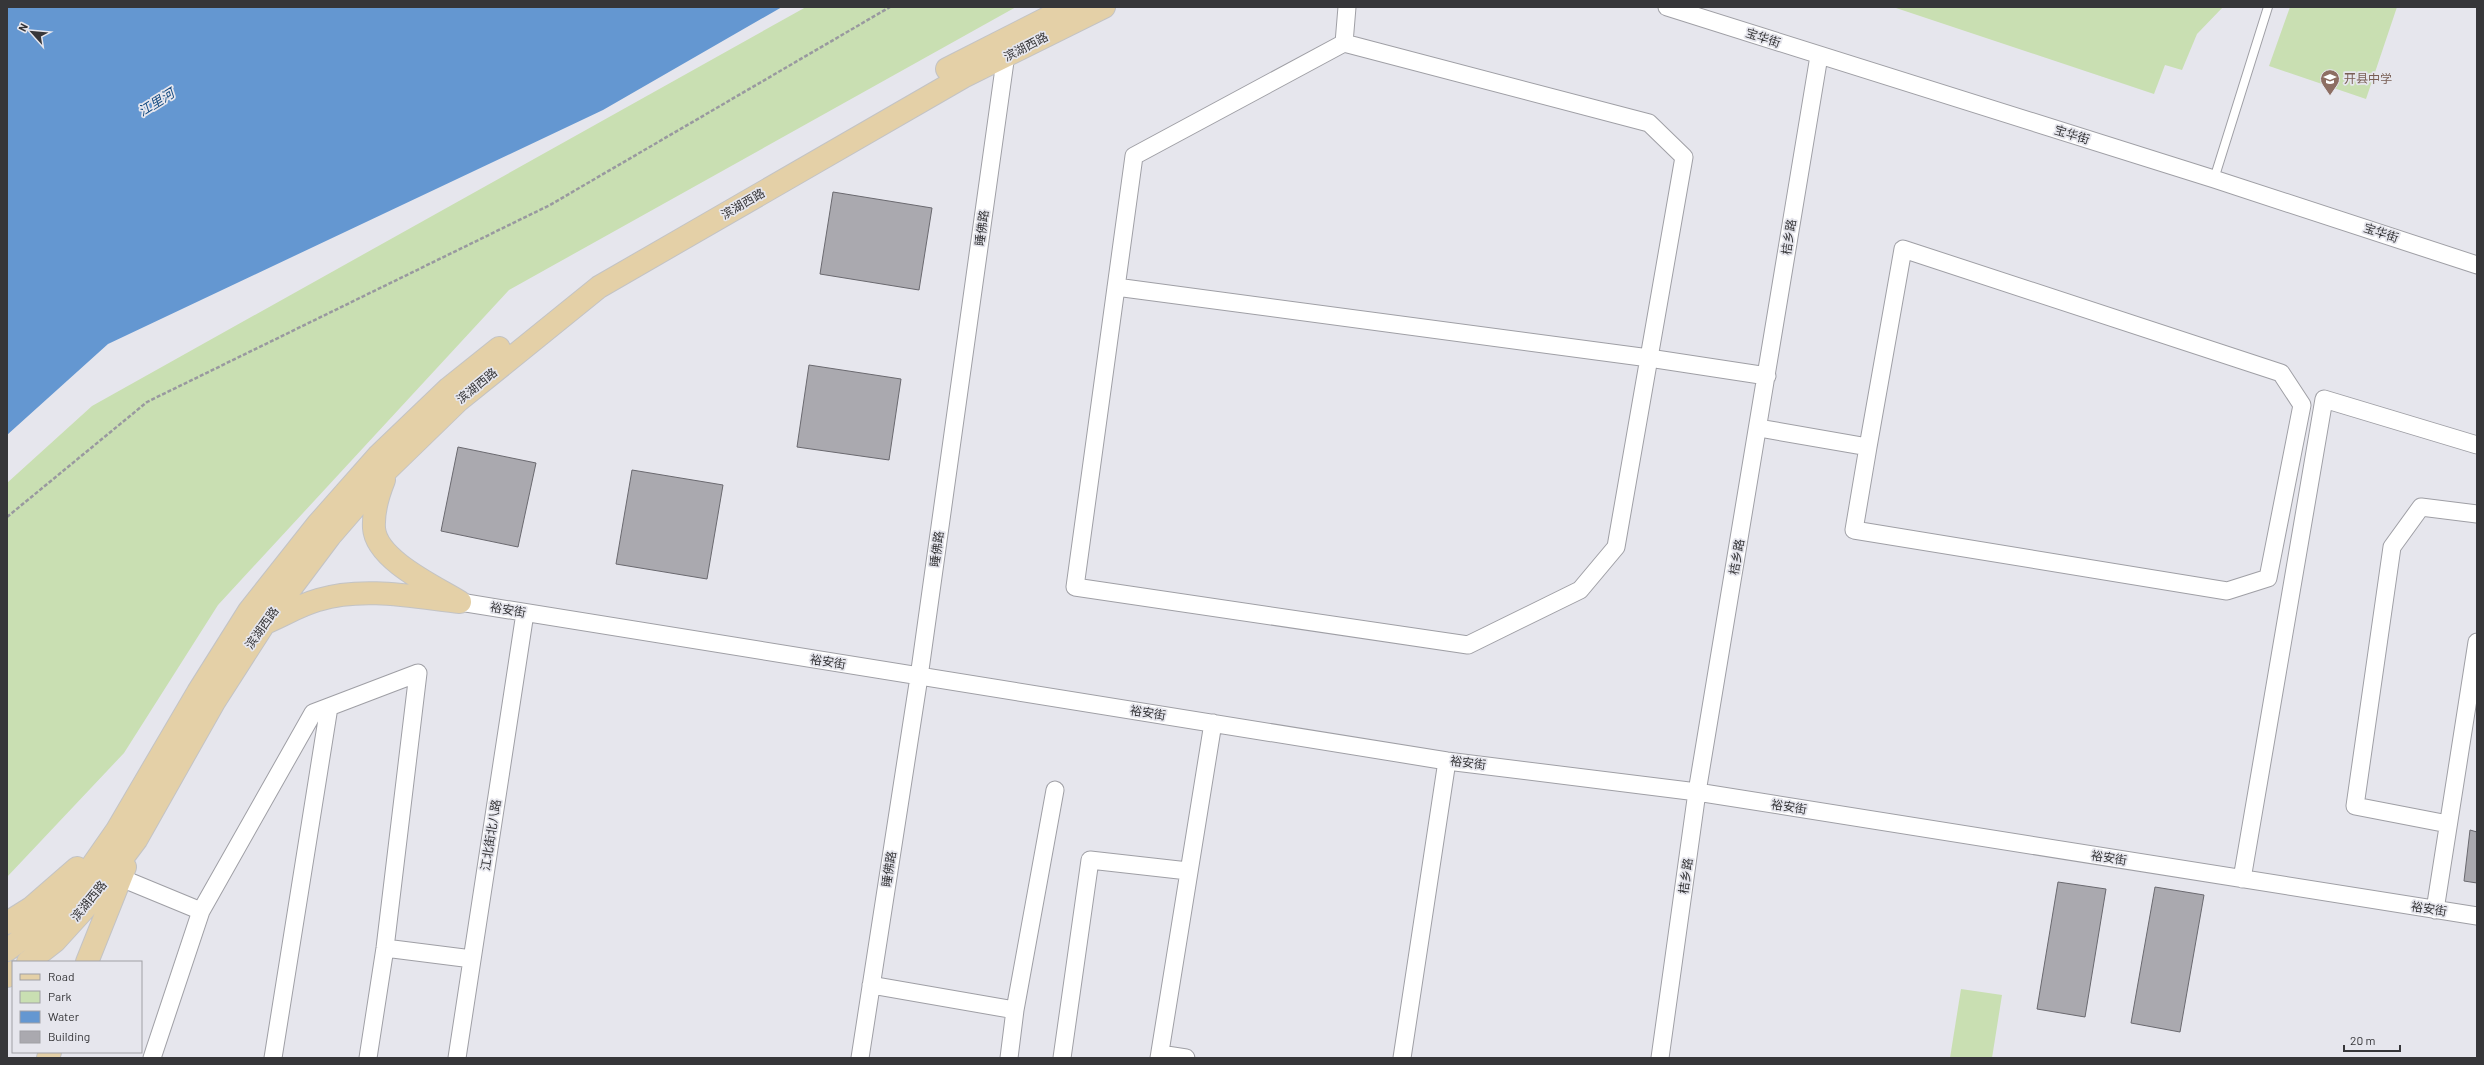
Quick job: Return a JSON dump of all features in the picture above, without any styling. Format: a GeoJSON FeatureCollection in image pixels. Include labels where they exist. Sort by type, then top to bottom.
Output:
{"type":"FeatureCollection","features":[{"type":"Feature","properties":{"kind":"main road","name":"滨湖西路"},"geometry":{"type":"LineString","coordinates":[[29,961],[55,941],[85,908],[136,840],[214,702],[264,624],[330,536],[388,470],[458,401],[599,287],[963,77],[1069,7]]}},
{"type":"Feature","properties":{"kind":"main road","name":"滨湖西路"},"geometry":{"type":"LineString","coordinates":[[7,950],[38,927],[78,886],[117,830],[198,692],[250,612],[317,525],[378,456],[449,388],[591,275],[956,64],[1006,48],[1104,7]]}},
{"type":"Feature","properties":{"kind":"main road"},"geometry":{"type":"LineString","coordinates":[[388,470],[376,501],[374,529],[383,548],[398,564],[460,602]]}},
{"type":"Feature","properties":{"kind":"main road"},"geometry":{"type":"LineString","coordinates":[[264,624],[318,600],[353,595],[383,594],[460,602]]}},
{"type":"Feature","properties":{"kind":"main road"},"geometry":{"type":"LineString","coordinates":[[7,923],[31,908],[117,830]]}},
{"type":"Feature","properties":{"kind":"main road"},"geometry":{"type":"LineString","coordinates":[[87,961],[136,840]]}},
{"type":"Feature","properties":{"kind":"street"},"geometry":{"type":"LineString","coordinates":[[1344,43],[1347,7]]}},
{"type":"Feature","properties":{"kind":"street","name":"宝华街"},"geometry":{"type":"LineString","coordinates":[[1667,7],[2214,179],[2477,265]]}},
{"type":"Feature","properties":{"kind":"street"},"geometry":{"type":"LineString","coordinates":[[1344,43],[1650,123],[1684,157],[1616,547],[1580,590],[1468,645],[1075,587],[1116,287],[1134,156],[1344,43]]}},
{"type":"Feature","properties":{"kind":"street","name":"睡佛路"},"geometry":{"type":"LineString","coordinates":[[860,1058],[870,985],[919,677],[1006,48]]}},
{"type":"Feature","properties":{"kind":"street","name":"桔乡路"},"geometry":{"type":"LineString","coordinates":[[1660,1058],[1697,792],[1759,428],[1766,376],[1819,56]]}},
{"type":"Feature","properties":{"kind":"street"},"geometry":{"type":"LineString","coordinates":[[1903,249],[2281,373],[2302,405],[2268,578],[2227,591],[1854,530],[1868,447],[1903,249]]}},
{"type":"Feature","properties":{"kind":"street"},"geometry":{"type":"LineString","coordinates":[[1116,287],[1649,358],[1766,376]]}},
{"type":"Feature","properties":{"kind":"street"},"geometry":{"type":"LineString","coordinates":[[2242,879],[2324,399],[2477,445]]}},
{"type":"Feature","properties":{"kind":"street"},"geometry":{"type":"LineString","coordinates":[[1759,428],[1868,447]]}},
{"type":"Feature","properties":{"kind":"street"},"geometry":{"type":"LineString","coordinates":[[2448,824],[2356,806],[2392,547],[2422,507],[2477,514]]}},
{"type":"Feature","properties":{"kind":"street","name":"裕安街"},"geometry":{"type":"LineString","coordinates":[[460,602],[1447,761],[1697,792],[2477,916]]}},
{"type":"Feature","properties":{"kind":"street","name":"江北街北八路"},"geometry":{"type":"LineString","coordinates":[[457,1058],[525,613]]}},
{"type":"Feature","properties":{"kind":"street"},"geometry":{"type":"LineString","coordinates":[[2435,910],[2477,642]]}},
{"type":"Feature","properties":{"kind":"street"},"geometry":{"type":"LineString","coordinates":[[152,1058],[201,911],[313,713],[418,673],[385,948],[368,1058]]}},
{"type":"Feature","properties":{"kind":"street"},"geometry":{"type":"LineString","coordinates":[[274,1058],[329,707]]}},
{"type":"Feature","properties":{"kind":"street"},"geometry":{"type":"LineString","coordinates":[[1186,1058],[1159,1056],[1213,724]]}},
{"type":"Feature","properties":{"kind":"street"},"geometry":{"type":"LineString","coordinates":[[1402,1058],[1447,761]]}},
{"type":"Feature","properties":{"kind":"street"},"geometry":{"type":"LineString","coordinates":[[1009,1058],[1015,1010],[1055,790]]}},
{"type":"Feature","properties":{"kind":"street"},"geometry":{"type":"LineString","coordinates":[[1062,1058],[1090,860],[1188,871]]}},
{"type":"Feature","properties":{"kind":"street"},"geometry":{"type":"LineString","coordinates":[[121,878],[201,911]]}},
{"type":"Feature","properties":{"kind":"street"},"geometry":{"type":"LineString","coordinates":[[385,948],[472,959]]}},
{"type":"Feature","properties":{"kind":"street"},"geometry":{"type":"LineString","coordinates":[[870,985],[1015,1010]]}},
{"type":"Feature","properties":{"kind":"lane"},"geometry":{"type":"LineString","coordinates":[[2214,179],[2268,7]]}},
{"type":"Feature","properties":{"kind":"path"},"geometry":{"type":"LineString","coordinates":[[7,517],[147,402],[550,205],[890,7]]}},
{"type":"Feature","properties":{"kind":"green space"},"geometry":{"type":"Polygon","coordinates":[[[806,7],[1016,7],[509,290],[218,605],[124,753],[7,877],[7,483],[92,406],[806,7]]]}},
{"type":"Feature","properties":{"kind":"green space"},"geometry":{"type":"Polygon","coordinates":[[[1893,7],[2223,7],[2197,34],[2182,70],[2165,65],[2154,94],[1893,7]]]}},
{"type":"Feature","properties":{"kind":"green space"},"geometry":{"type":"Polygon","coordinates":[[[2290,7],[2397,7],[2366,99],[2269,66],[2290,7]]]}},
{"type":"Feature","properties":{"kind":"green space"},"geometry":{"type":"Polygon","coordinates":[[[1961,989],[2002,995],[1992,1058],[1950,1058],[1961,989]]]}},
{"type":"Feature","properties":{"kind":"water","name":"江里河"},"geometry":{"type":"Polygon","coordinates":[[[7,7],[782,7],[603,110],[108,344],[7,435],[7,7]]]}},
{"type":"Feature","properties":{"kind":"building"},"geometry":{"type":"Polygon","coordinates":[[[833,192],[932,208],[919,290],[820,274],[833,192]]]}},
{"type":"Feature","properties":{"kind":"building"},"geometry":{"type":"Polygon","coordinates":[[[809,365],[901,379],[889,460],[797,447],[809,365]]]}},
{"type":"Feature","properties":{"kind":"building"},"geometry":{"type":"Polygon","coordinates":[[[458,447],[536,463],[518,547],[441,531],[458,447]]]}},
{"type":"Feature","properties":{"kind":"building"},"geometry":{"type":"Polygon","coordinates":[[[632,470],[723,485],[707,579],[616,564],[632,470]]]}},
{"type":"Feature","properties":{"kind":"building"},"geometry":{"type":"Polygon","coordinates":[[[2470,830],[2477,832],[2477,883],[2464,881],[2470,830]]]}},
{"type":"Feature","properties":{"kind":"building"},"geometry":{"type":"Polygon","coordinates":[[[2058,882],[2106,889],[2085,1017],[2037,1009],[2058,882]]]}},
{"type":"Feature","properties":{"kind":"building"},"geometry":{"type":"Polygon","coordinates":[[[2155,887],[2204,895],[2180,1032],[2131,1023],[2155,887]]]}},
{"type":"Feature","properties":{"kind":"place","name":"开县中学"},"geometry":{"type":"Point","coordinates":[2330,96]}}]}
